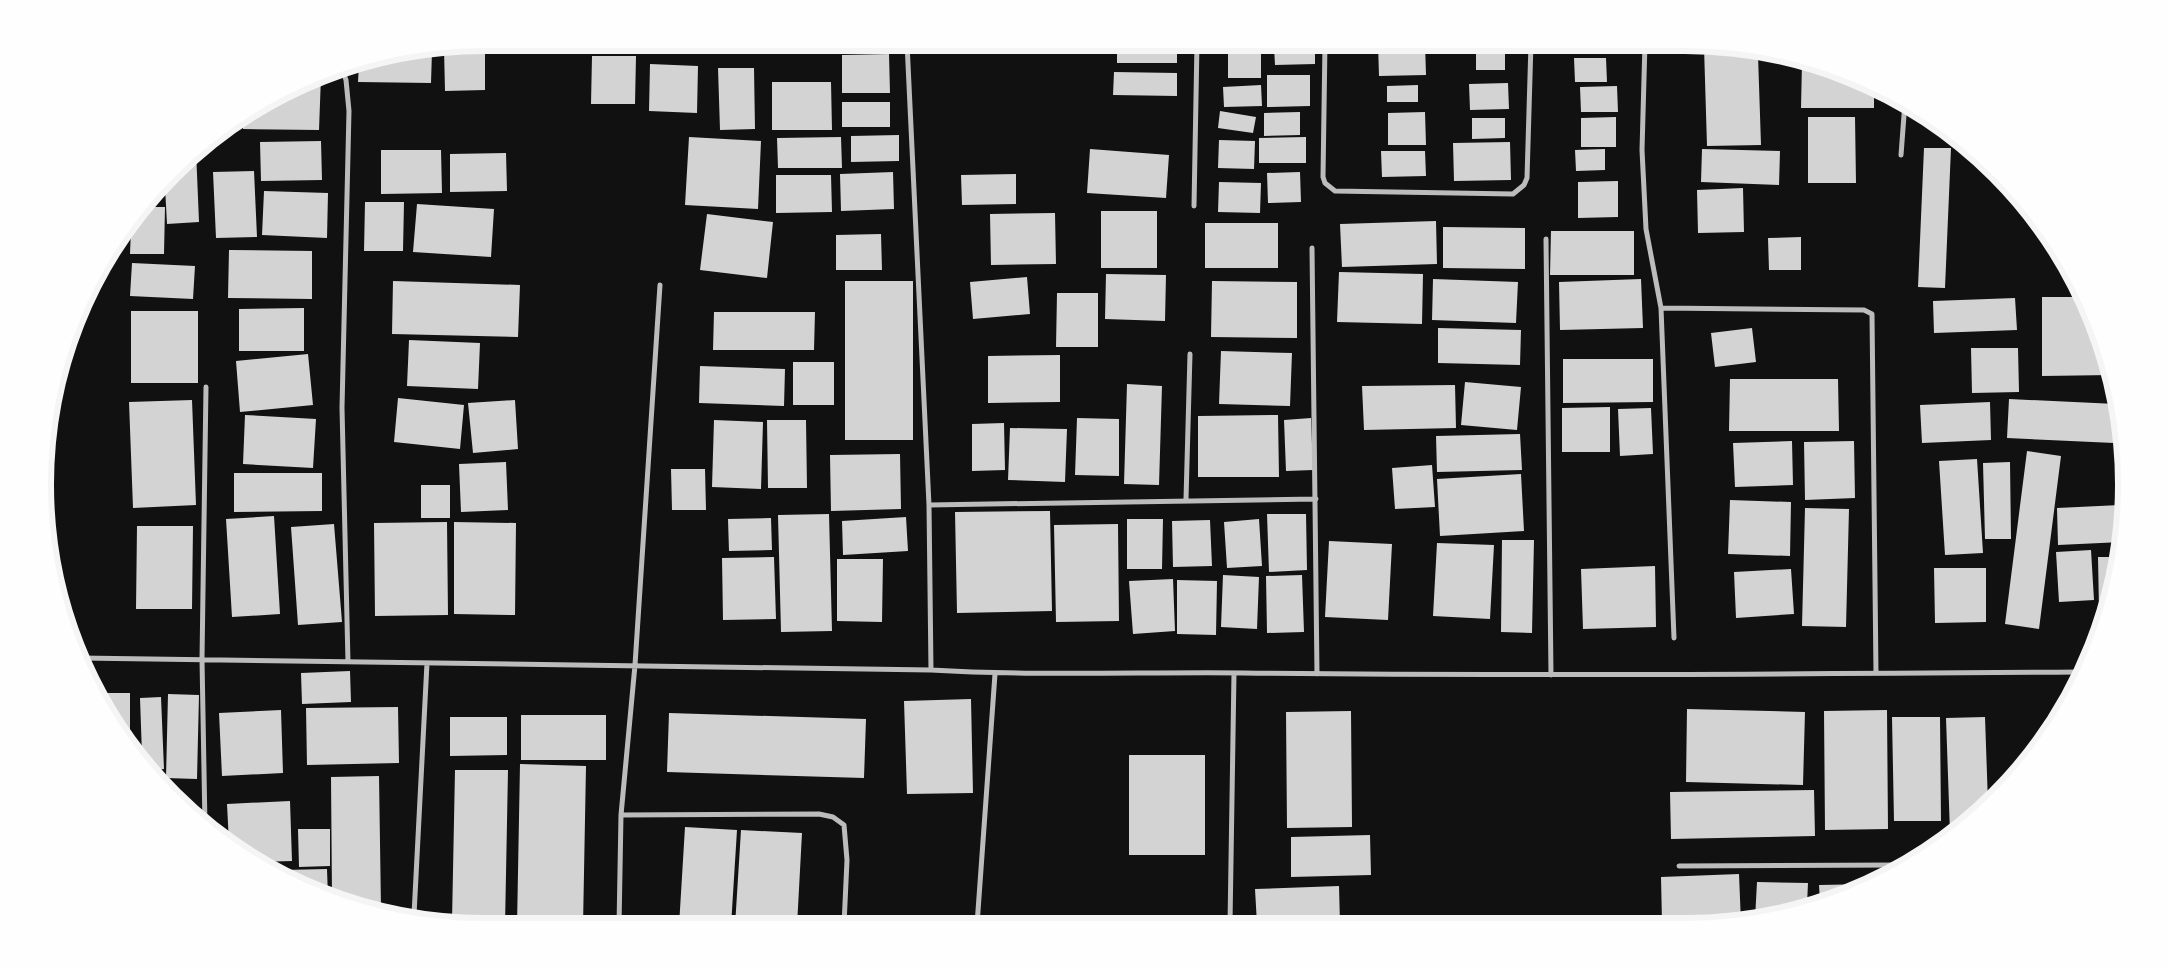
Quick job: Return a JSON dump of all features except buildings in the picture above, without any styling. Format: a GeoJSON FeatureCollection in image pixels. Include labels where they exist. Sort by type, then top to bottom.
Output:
{"type":"FeatureCollection","features":[{"type":"Feature","properties":{"kind":"street"},"geometry":{"type":"LineString","coordinates":[[908,51],[928,505],[931,670]]}},
{"type":"Feature","properties":{"kind":"street"},"geometry":{"type":"LineString","coordinates":[[1194,206],[1198,51]]}},
{"type":"Feature","properties":{"kind":"street"},"geometry":{"type":"LineString","coordinates":[[1325,51],[1323,176],[1326,183],[1334,191],[1513,194],[1524,186],[1527,178],[1531,51]]}},
{"type":"Feature","properties":{"kind":"street"},"geometry":{"type":"LineString","coordinates":[[1645,51],[1642,150],[1646,229],[1661,308],[1674,638]]}},
{"type":"Feature","properties":{"kind":"street"},"geometry":{"type":"LineString","coordinates":[[344,74],[349,111],[342,408],[348,662]]}},
{"type":"Feature","properties":{"kind":"street"},"geometry":{"type":"LineString","coordinates":[[1902,155],[1904,111]]}},
{"type":"Feature","properties":{"kind":"street"},"geometry":{"type":"LineString","coordinates":[[1546,239],[1551,676]]}},
{"type":"Feature","properties":{"kind":"street"},"geometry":{"type":"LineString","coordinates":[[1312,248],[1317,674]]}},
{"type":"Feature","properties":{"kind":"street"},"geometry":{"type":"LineString","coordinates":[[619,918],[621,815],[635,665],[660,285]]}},
{"type":"Feature","properties":{"kind":"street"},"geometry":{"type":"LineString","coordinates":[[1661,308],[1864,310],[1872,314],[1876,673]]}},
{"type":"Feature","properties":{"kind":"street"},"geometry":{"type":"LineString","coordinates":[[1186,499],[1190,354]]}},
{"type":"Feature","properties":{"kind":"street"},"geometry":{"type":"LineString","coordinates":[[205,815],[202,659],[206,387]]}},
{"type":"Feature","properties":{"kind":"street"},"geometry":{"type":"LineString","coordinates":[[928,505],[1186,499],[1316,499]]}},
{"type":"Feature","properties":{"kind":"street"},"geometry":{"type":"LineString","coordinates":[[88,658],[931,670],[995,674],[1234,673],[1551,676],[2075,672]]}},
{"type":"Feature","properties":{"kind":"street"},"geometry":{"type":"LineString","coordinates":[[414,912],[427,663]]}},
{"type":"Feature","properties":{"kind":"street"},"geometry":{"type":"LineString","coordinates":[[1230,918],[1234,673]]}},
{"type":"Feature","properties":{"kind":"street"},"geometry":{"type":"LineString","coordinates":[[978,918],[995,674]]}},
{"type":"Feature","properties":{"kind":"street"},"geometry":{"type":"LineString","coordinates":[[621,815],[819,814],[833,817],[844,826],[848,860],[844,918]]}},
{"type":"Feature","properties":{"kind":"street"},"geometry":{"type":"LineString","coordinates":[[1679,866],[1891,865]]}}]}
